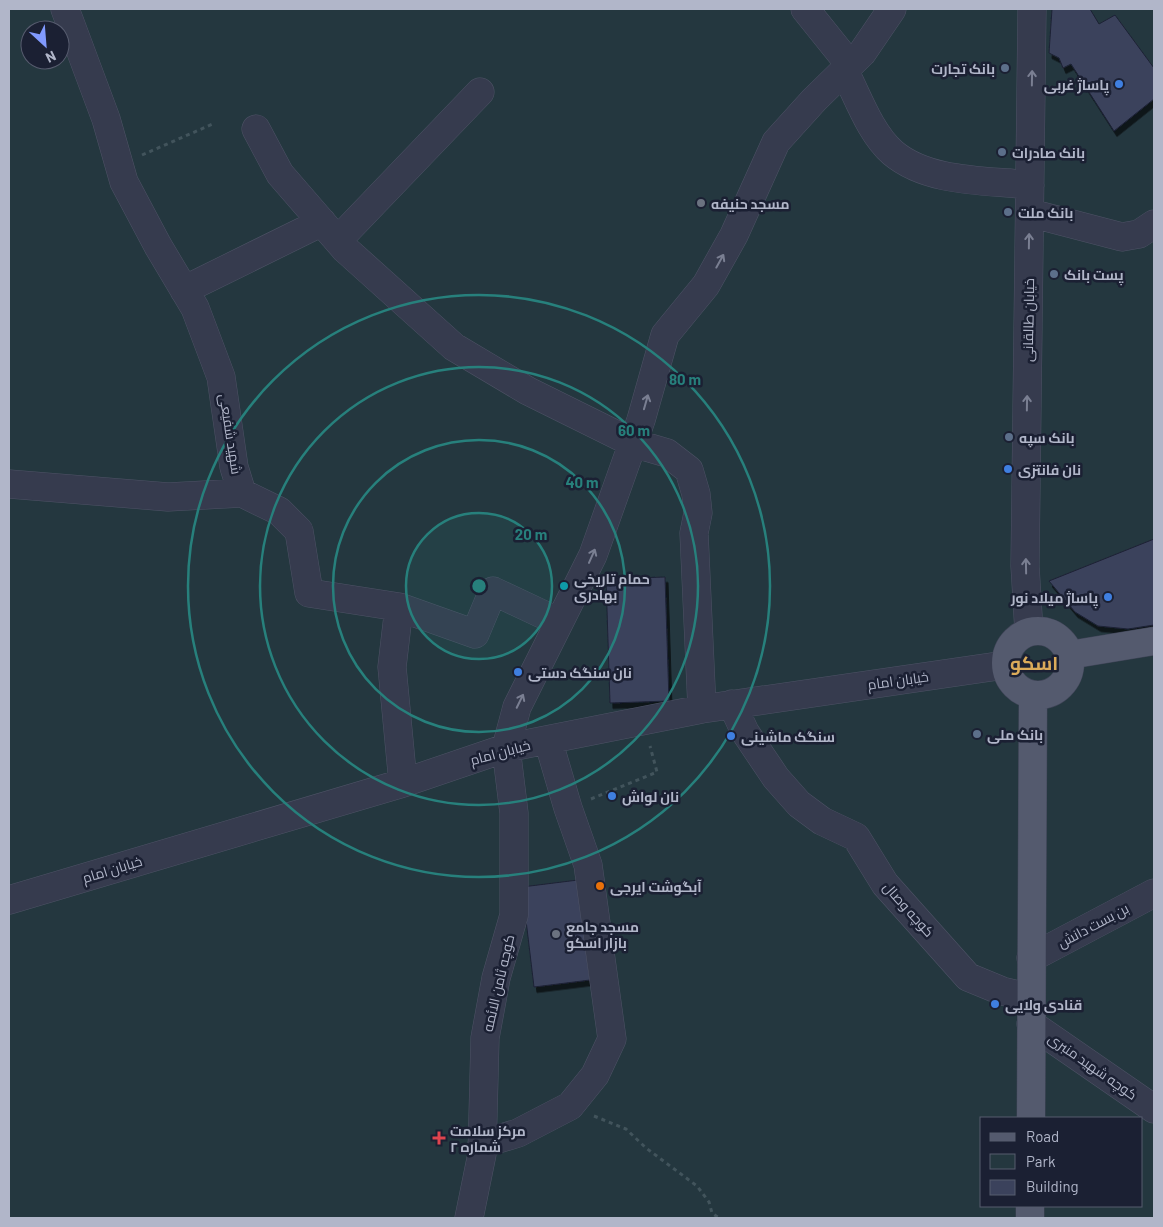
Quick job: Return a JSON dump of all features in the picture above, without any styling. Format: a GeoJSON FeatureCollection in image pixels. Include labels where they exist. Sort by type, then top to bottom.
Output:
{"type":"FeatureCollection","features":[{"type":"Feature","properties":{"kind":"main road"},"geometry":{"type":"LineString","coordinates":[[1040,631],[1058,638],[1069,656],[1069,671],[1062,685],[1043,695],[1032,695],[1022,692],[1013,685],[1007,675],[1005,665],[1006,654],[1011,644],[1029,632],[1040,631]]}},
{"type":"Feature","properties":{"kind":"main road"},"geometry":{"type":"LineString","coordinates":[[1069,656],[1154,641]]}},
{"type":"Feature","properties":{"kind":"main road"},"geometry":{"type":"LineString","coordinates":[[1031,1117],[1032,695]]}},
{"type":"Feature","properties":{"kind":"street","name":"شهید شفیعی"},"geometry":{"type":"LineString","coordinates":[[65,9],[106,119],[124,182],[195,308],[221,378],[234,468],[242,492],[279,510],[300,531],[308,593],[399,608]]}},
{"type":"Feature","properties":{"kind":"street"},"geometry":{"type":"LineString","coordinates":[[805,9],[847,67],[874,128],[892,152],[913,166],[939,175],[1030,185]]}},
{"type":"Feature","properties":{"kind":"street"},"geometry":{"type":"LineString","coordinates":[[506,748],[517,707],[593,555],[633,443],[665,335],[706,285],[734,235],[776,142],[862,53],[892,9]]}},
{"type":"Feature","properties":{"kind":"street","name":"خیابان طالقانی"},"geometry":{"type":"LineString","coordinates":[[1029,632],[1025,566],[1032,9]]}},
{"type":"Feature","properties":{"kind":"street"},"geometry":{"type":"LineString","coordinates":[[184,290],[330,231],[480,92]]}},
{"type":"Feature","properties":{"kind":"street"},"geometry":{"type":"LineString","coordinates":[[256,129],[280,174],[330,231],[454,347],[528,391],[633,443],[667,452],[689,470],[696,494],[698,513],[694,533],[702,709]]}},
{"type":"Feature","properties":{"kind":"street"},"geometry":{"type":"LineString","coordinates":[[1030,213],[1122,237],[1139,234],[1154,224]]}},
{"type":"Feature","properties":{"kind":"street"},"geometry":{"type":"LineString","coordinates":[[9,484],[168,496],[242,492]]}},
{"type":"Feature","properties":{"kind":"street"},"geometry":{"type":"LineString","coordinates":[[403,783],[392,666],[399,608],[475,634],[493,592],[559,622]]}},
{"type":"Feature","properties":{"kind":"street","name":"خیابان امام"},"geometry":{"type":"LineString","coordinates":[[9,900],[403,783],[506,748],[732,704],[1005,665]]}},
{"type":"Feature","properties":{"kind":"street","name":"کوچه وصال"},"geometry":{"type":"LineString","coordinates":[[732,704],[745,732],[776,778],[799,804],[822,820],[856,837],[885,884],[968,977],[1002,991],[1031,1011]]}},
{"type":"Feature","properties":{"kind":"street"},"geometry":{"type":"LineString","coordinates":[[482,1144],[518,1133],[570,1106],[595,1075],[612,1039],[588,865],[568,808],[548,740]]}},
{"type":"Feature","properties":{"kind":"street","name":"کوچه ثامن الائمه"},"geometry":{"type":"LineString","coordinates":[[469,1218],[473,1207],[482,1144],[485,1038],[496,978],[514,915],[514,813],[506,748]]}},
{"type":"Feature","properties":{"kind":"street","name":"بن بست دانش"},"geometry":{"type":"LineString","coordinates":[[1032,958],[1154,893]]}},
{"type":"Feature","properties":{"kind":"street","name":"کوچه شهید منبری"},"geometry":{"type":"LineString","coordinates":[[1031,1011],[1154,1109]]}},
{"type":"Feature","properties":{"kind":"path"},"geometry":{"type":"LineString","coordinates":[[119,165],[215,123]]}},
{"type":"Feature","properties":{"kind":"path"},"geometry":{"type":"LineString","coordinates":[[568,808],[657,772],[643,721]]}},
{"type":"Feature","properties":{"kind":"path"},"geometry":{"type":"LineString","coordinates":[[570,1106],[626,1129],[646,1148],[697,1186],[709,1202],[712,1213],[720,1218]]}},
{"type":"Feature","properties":{"kind":"green space"},"geometry":{"type":"Polygon","coordinates":[[[9,9],[1154,9],[1154,1218],[9,1218],[9,9]]]}},
{"type":"Feature","properties":{"kind":"building","name":"پاساژ غربی"},"geometry":{"type":"Polygon","coordinates":[[[1052,9],[1090,9],[1099,24],[1115,15],[1154,68],[1154,99],[1114,131],[1071,64],[1063,68],[1059,58],[1049,53],[1052,9]]]}},
{"type":"Feature","properties":{"kind":"building","name":"پاساژ میلاد نور"},"geometry":{"type":"Polygon","coordinates":[[[1154,539],[1154,625],[1128,629],[1098,626],[1075,612],[1049,581],[1154,539]]]}},
{"type":"Feature","properties":{"kind":"building"},"geometry":{"type":"Polygon","coordinates":[[[665,577],[669,701],[610,703],[606,579],[665,577]]]}},
{"type":"Feature","properties":{"kind":"building","name":"مسجد جامع بازار اسکو"},"geometry":{"type":"Polygon","coordinates":[[[578,880],[590,980],[534,987],[522,887],[578,880]]]}},
{"type":"Feature","properties":{"kind":"place","name":"بانک تجارت"},"geometry":{"type":"Point","coordinates":[1005,68]}},
{"type":"Feature","properties":{"kind":"place","name":"پاساژ غربی"},"geometry":{"type":"Point","coordinates":[1119,84]}},
{"type":"Feature","properties":{"kind":"place","name":"بانک صادرات"},"geometry":{"type":"Point","coordinates":[1002,152]}},
{"type":"Feature","properties":{"kind":"place","name":"مسجد حنیفه"},"geometry":{"type":"Point","coordinates":[701,203]}},
{"type":"Feature","properties":{"kind":"place","name":"بانک ملت"},"geometry":{"type":"Point","coordinates":[1008,212]}},
{"type":"Feature","properties":{"kind":"place","name":"پست بانک"},"geometry":{"type":"Point","coordinates":[1054,274]}},
{"type":"Feature","properties":{"kind":"place","name":"بانک سپه"},"geometry":{"type":"Point","coordinates":[1009,437]}},
{"type":"Feature","properties":{"kind":"place","name":"نان فانتزی"},"geometry":{"type":"Point","coordinates":[1008,469]}},
{"type":"Feature","properties":{"kind":"place","name":"حمام تاریخی بهادری"},"geometry":{"type":"Point","coordinates":[564,586]}},
{"type":"Feature","properties":{"kind":"place","name":"پاساژ میلاد نور"},"geometry":{"type":"Point","coordinates":[1108,597]}},
{"type":"Feature","properties":{"kind":"place","name":"نان سنگک دستی"},"geometry":{"type":"Point","coordinates":[518,672]}},
{"type":"Feature","properties":{"kind":"place","name":"بانک ملی"},"geometry":{"type":"Point","coordinates":[977,734]}},
{"type":"Feature","properties":{"kind":"place","name":"سنگک ماشینی"},"geometry":{"type":"Point","coordinates":[731,736]}},
{"type":"Feature","properties":{"kind":"place","name":"نان لواش"},"geometry":{"type":"Point","coordinates":[612,796]}},
{"type":"Feature","properties":{"kind":"place","name":"آبگوشت ایرجی"},"geometry":{"type":"Point","coordinates":[600,886]}},
{"type":"Feature","properties":{"kind":"place","name":"مسجد جامع بازار اسکو"},"geometry":{"type":"Point","coordinates":[556,934]}},
{"type":"Feature","properties":{"kind":"place","name":"قنادی ولایی"},"geometry":{"type":"Point","coordinates":[995,1004]}},
{"type":"Feature","properties":{"kind":"place","name":"مرکز سلامت شماره ۲"},"geometry":{"type":"Point","coordinates":[439,1138]}},
{"type":"Feature","properties":{"kind":"district","name":"اسکو"},"geometry":{"type":"Point","coordinates":[1034,662]}}]}
